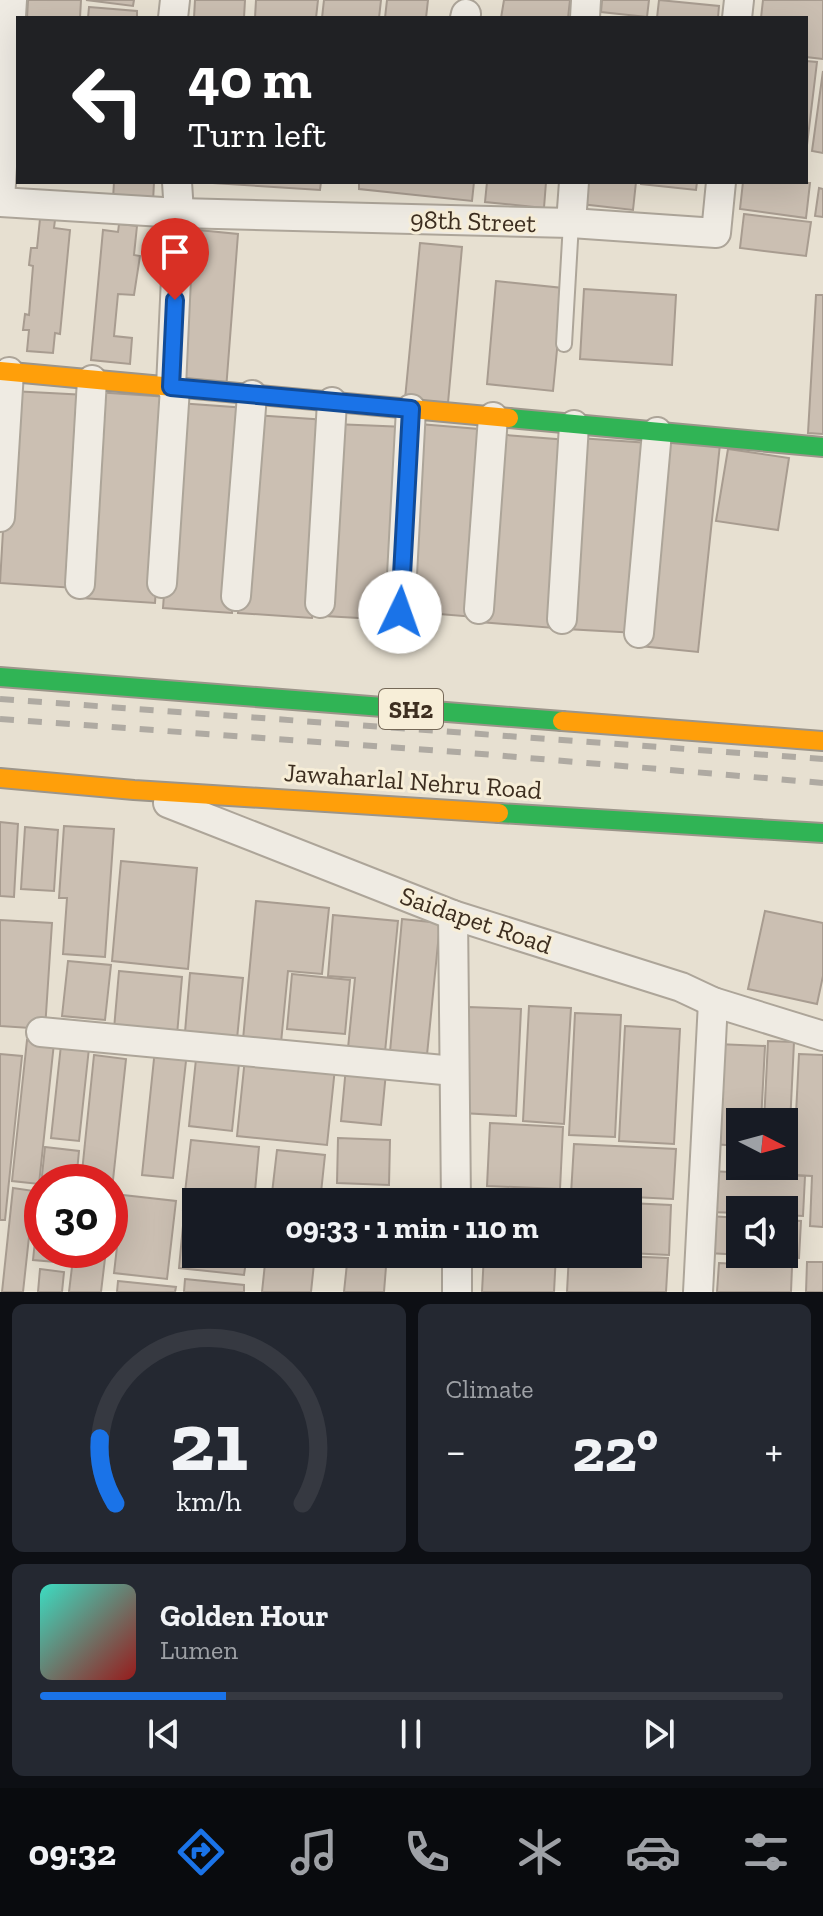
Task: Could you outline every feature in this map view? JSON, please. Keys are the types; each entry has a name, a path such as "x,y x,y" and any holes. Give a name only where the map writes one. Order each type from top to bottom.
{"main road":[{"path":"5,372 823,447"},
{"name":"SH2","path":"0,677 823,741"},
{"name":"Jawaharlal Nehru Road","path":"0,778 134,790 823,833"}],"street":[{"path":"0,201 12,0"},
{"path":"162,583 173,387 179,213 177,184"},
{"path":"571,223 574,184"},
{"name":"98th Street","path":"0,201 179,213 571,223 716,233 721,184"},
{"path":"0,517 5,372"},
{"path":"80,584 92,380"},
{"path":"236,596 252,395"},
{"path":"320,603 332,402"},
{"path":"400,612 411,409"},
{"path":"479,609 493,417"},
{"path":"562,619 574,425"},
{"path":"639,633 657,432"},
{"name":"Saidapet Road","path":"134,790 453,915 681,987 713,1002 823,1036"},
{"path":"453,915 456,1188"},
{"path":"698,1292 713,1002"},
{"path":"41,1032 454,1071"},
{"path":"457,1268 457,1292"}],"lane":[{"path":"564,344 571,223"}],"building":[{"path":"28,0 81,0 80,16 27,16"},
{"path":"86,0 134,0 133,6"},
{"path":"195,0 245,0 244,16 194,16"},
{"path":"256,0 318,0 316,16 255,16"},
{"path":"324,0 381,0 379,16 322,16"},
{"path":"387,0 428,0 426,16 385,16"},
{"path":"504,0 570,0 568,16 501,16"},
{"path":"602,0 649,0 647,16 601,12"},
{"path":"659,0 719,6 718,16 657,16"},
{"path":"763,0 823,0 823,59 808,57 808,16 761,16"},
{"path":"89,7 137,11 137,16 88,16"},
{"path":"808,61 817,62 808,137"},
{"path":"823,71 823,153 812,151"},
{"path":"810,183 806,218 740,209 743,184"},
{"path":"114,184 154,184 153,202 113,199"},
{"path":"228,184 321,184 320,190"},
{"path":"359,184 474,184 472,201 359,189"},
{"path":"487,184 546,184 544,208 485,202"},
{"path":"583,184 636,184 633,210 581,204"},
{"path":"641,184 697,184 696,190"},
{"path":"819,188 823,189 823,217 815,216"},
{"path":"744,214 811,222 806,256 740,248"},
{"path":"40,219 55,220 54,228 70,230 60,334 55,333 53,353 27,351 29,330 23,330 25,314 29,315 33,266 29,265 31,248 37,248"},
{"path":"119,224 137,226 134,255 140,256 134,295 118,294 114,336 132,338 130,364 91,360 103,230 118,232"},
{"path":"188,229 238,234 226,390 176,387"},
{"path":"420,243 462,247 448,403 405,399"},
{"path":"496,281 563,288 553,391 487,384"},
{"path":"584,289 676,295 672,365 580,359"},
{"path":"816,295 823,295 823,434 808,433"},
{"path":"11,391 87,395 75,588 0,583"},
{"path":"95,392 169,397 155,603 81,598"},
{"path":"178,403 247,408 232,613 163,608"},
{"path":"253,415 327,420 312,618 238,613"},
{"path":"334,424 406,427 394,620 324,616"},
{"path":"419,424 491,430 475,617 403,611"},
{"path":"494,434 568,440 554,628 480,622"},
{"path":"663,437 720,444 698,652 640,646"},
{"path":"579,438 649,443 637,633 566,629"},
{"path":"728,449 789,458 778,530 716,521"},
{"path":"0,822 18,824 14,897 0,896"},
{"path":"64,826 114,829 105,957 63,954 67,898 59,898"},
{"path":"25,827 58,830 54,891 21,889"},
{"path":"121,861 197,868 188,969 112,961"},
{"path":"256,901 329,908 322,974 288,971 280,1053 242,1050"},
{"path":"765,911 823,923 823,976 817,1004 748,989"},
{"path":"333,915 398,921 385,1052 348,1048 355,978 328,976"},
{"path":"402,919 440,923 427,1055 390,1052"},
{"path":"0,920 52,923 45,1029 0,1026"},
{"path":"68,961 111,965 105,1020 62,1016"},
{"path":"119,971 182,977 177,1035 114,1029"},
{"path":"190,973 243,978 236,1049 184,1044"},
{"path":"292,974 350,980 345,1034 287,1029"},
{"path":"529,1006 571,1008 564,1124 523,1121"},
{"path":"468,1007 521,1009 516,1116 462,1113"},
{"path":"575,1013 621,1015 615,1137 569,1135"},
{"path":"625,1026 680,1029 674,1144 619,1141"},
{"path":"27,1040 54,1043 41,1164 24,1164 24,1182 12,1181"},
{"path":"768,1041 794,1042 791,1108 765,1108"},
{"path":"717,1044 765,1046 762,1108 726,1108 726,1145 712,1144"},
{"path":"61,1045 89,1048 79,1141 51,1138"},
{"path":"155,1049 187,1052 173,1178 142,1175"},
{"path":"0,1054 22,1056 5,1220 0,1220"},
{"path":"799,1054 823,1055 823,1227 810,1226 812,1176 798,1175"},
{"path":"94,1055 126,1059 115,1164 83,1164"},
{"path":"245,1058 335,1068 327,1145 237,1136"},
{"path":"196,1059 239,1064 232,1131 189,1126"},
{"path":"346,1067 386,1072 381,1125 341,1121"},
{"path":"490,1123 563,1127 560,1188 487,1186"},
{"path":"338,1138 390,1140 389,1185 337,1183"},
{"path":"191,1140 259,1147 255,1188 186,1188"},
{"path":"574,1144 676,1149 673,1199 642,1197 642,1188 571,1188"},
{"path":"45,1147 79,1151 78,1164 43,1164"},
{"path":"277,1150 325,1155 321,1188 273,1188"},
{"path":"710,1171 726,1172 726,1180 798,1180 798,1176 805,1176 803,1216 798,1216 798,1196 726,1196 726,1213 708,1212"},
{"path":"13,1188 24,1190 23,1292 2,1292"},
{"path":"128,1196 176,1201 167,1279 114,1273 115,1268 128,1268"},
{"path":"642,1204 671,1205 669,1255 642,1254"},
{"path":"709,1216 726,1217 726,1254 707,1253"},
{"path":"798,1221 801,1221 798,1258"},
{"path":"182,1236 182,1268 245,1268 244,1275 179,1268"},
{"path":"642,1257 668,1258 666,1292 567,1292 568,1268 642,1268"},
{"path":"807,1262 823,1262 823,1292 806,1292"},
{"path":"719,1263 726,1263 726,1268 792,1268 791,1292 717,1292"},
{"path":"72,1268 104,1268 101,1292 69,1292"},
{"path":"265,1268 314,1268 311,1292 262,1292"},
{"path":"347,1268 386,1268 384,1292 344,1292"},
{"path":"483,1268 555,1268 554,1292 482,1292"},
{"path":"40,1269 64,1272 62,1292 38,1292"},
{"path":"185,1279 244,1285 244,1292 184,1292"},
{"path":"118,1281 176,1287 175,1292 117,1292"}],"railway":[{"path":"0,699 823,759"},
{"path":"0,719 470,753 823,783"}],"traffic: fast":[{"path":"509,418 823,447"},
{"path":"0,677 562,721"},
{"path":"499,813 823,833"}],"traffic: slow":[{"path":"0,371 509,418"},
{"path":"562,721 823,741"},
{"path":"0,778 134,790 499,813"}],"route":[{"path":"175,300 171,387 411,409 400,612"}]}
